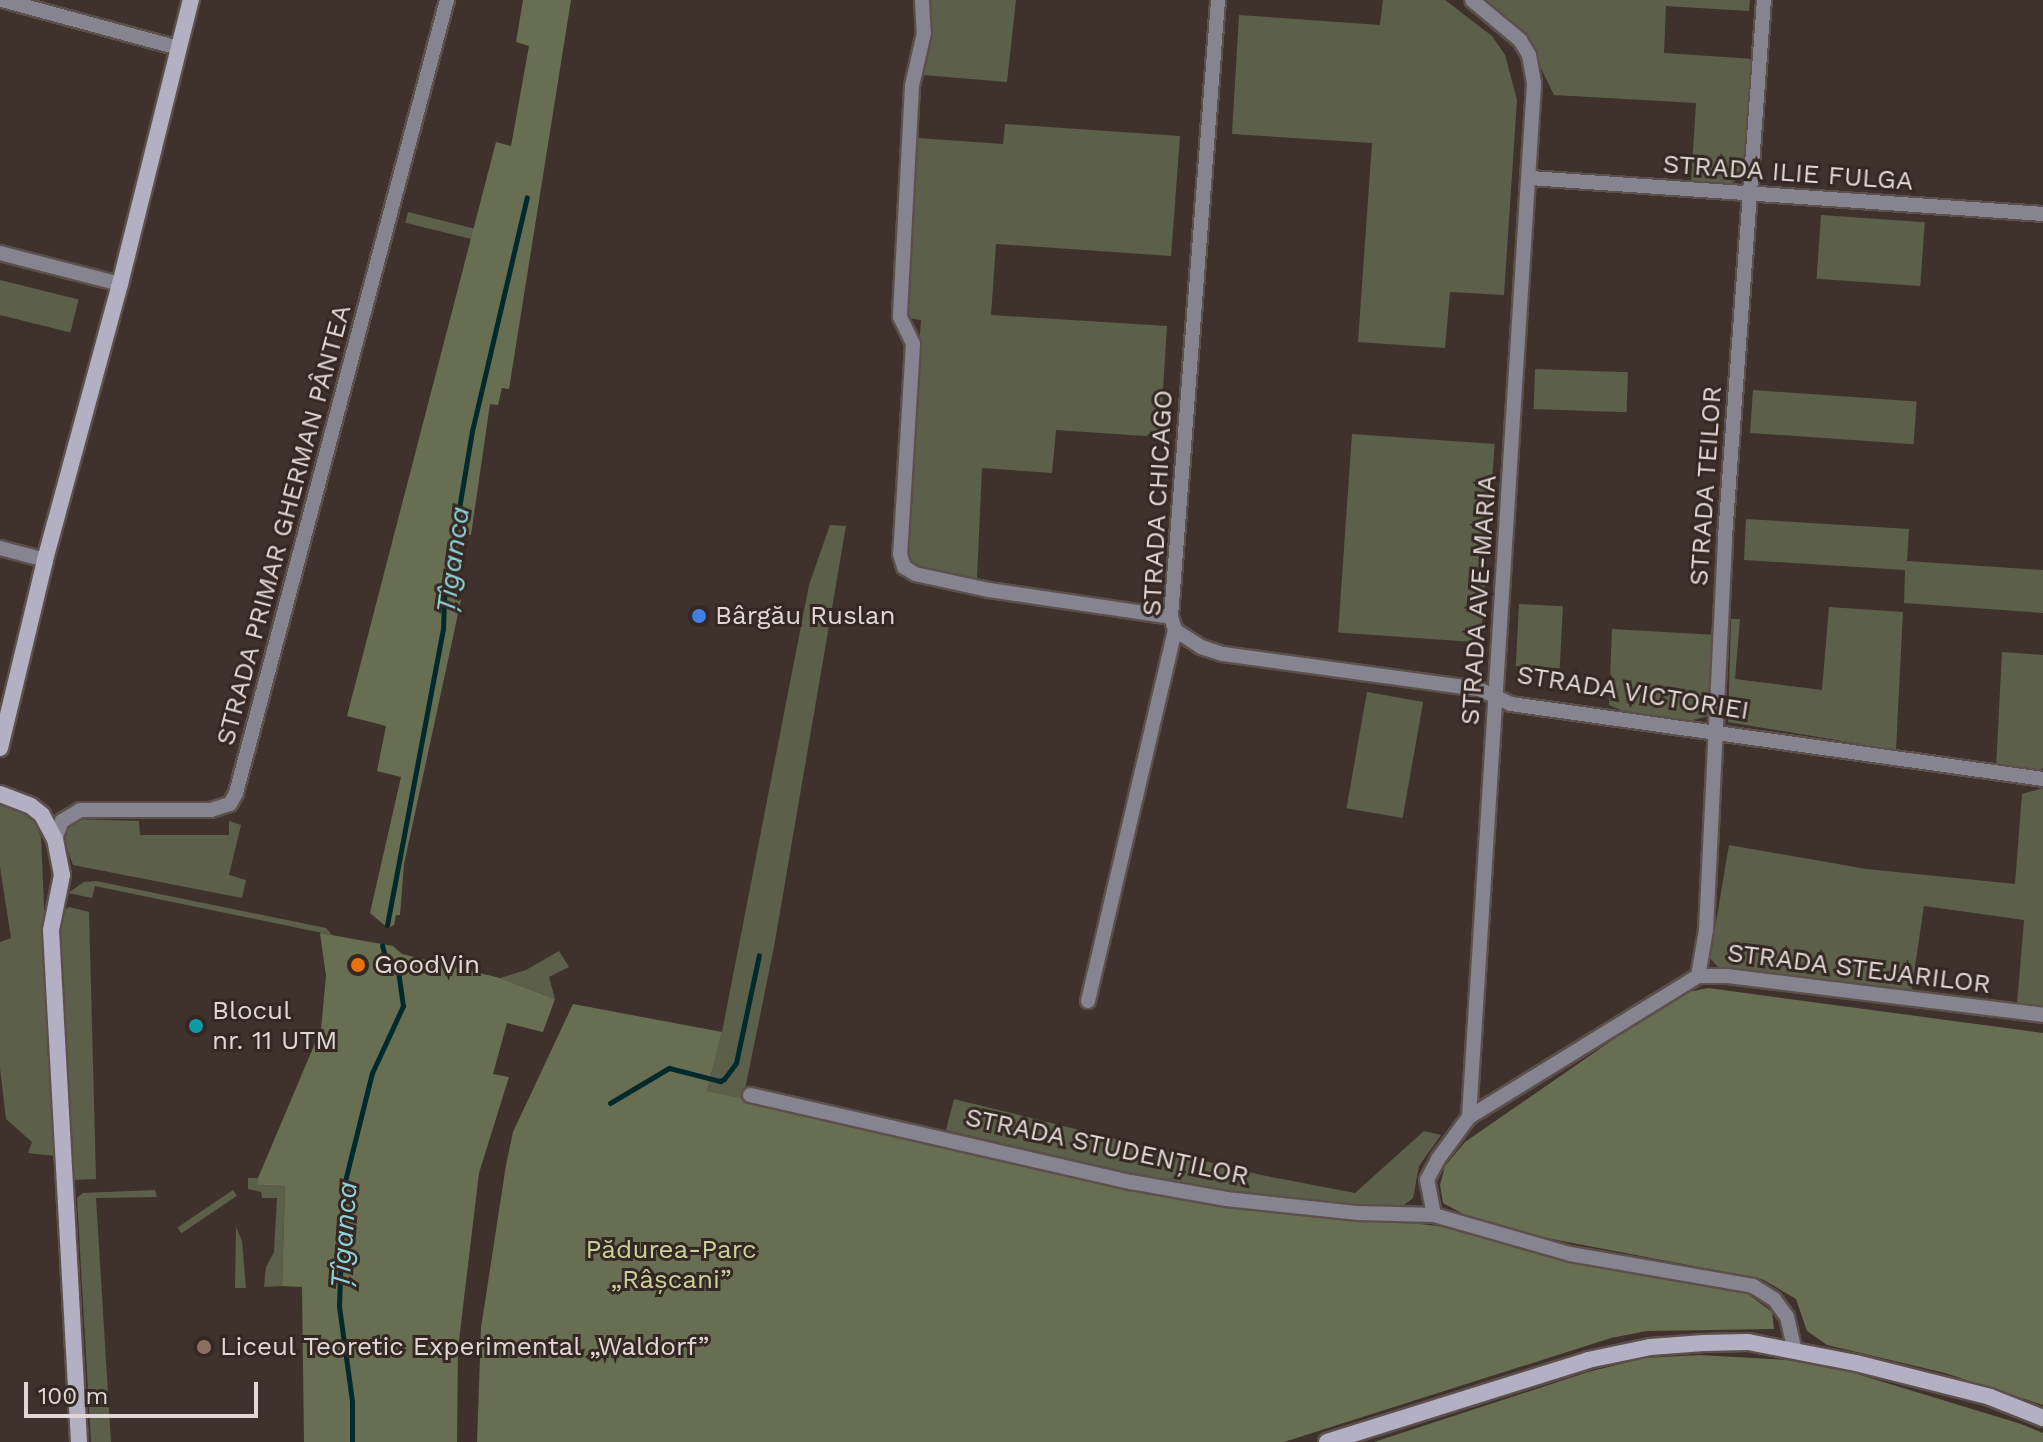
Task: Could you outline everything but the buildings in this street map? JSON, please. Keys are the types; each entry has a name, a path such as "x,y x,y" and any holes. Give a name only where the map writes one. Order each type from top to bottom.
{"street":[{"path":"2,0 179,48"},
{"path":"0,748 45,560 120,284 191,0"},
{"name":"STRADA PRIMAR GHERMAN PÂNTEA","path":"55,839 62,821 80,810 211,810 230,804 236,793 447,0"},
{"name":"STRADA VICTORIEI","path":"922,0 924,33 912,86 900,317 913,344 900,554 904,567 915,574 989,590 1173,624 1201,647 1223,654 1479,689 1511,704 1717,730 2043,779"},
{"name":"STRADA CHICAGO","path":"1088,1001 1173,624 1218,0"},
{"name":"STRADA AVE-MARIA","path":"1469,1117 1534,83 1529,55 1511,30 1472,0"},
{"name":"STRADA TEILOR","path":"1698,976 1706,930 1725,537 1764,0"},
{"name":"STRADA ILIE FULGA","path":"1530,178 1751,196 2043,214"},
{"path":"0,253 120,284"},
{"path":"0,548 45,560"},
{"path":"0,794 31,806 42,815 55,839 62,875 51,930 79,1442"},
{"name":"STRADA STEJARILOR","path":"1469,1117 1698,976 1743,978 2043,1015"},
{"name":"STRADA STUDENȚILOR","path":"750,1095 1131,1182 1226,1199 1358,1213 1434,1215 1570,1254 1753,1286 1774,1299 1787,1317 1795,1351"},
{"path":"1434,1215 1427,1180 1438,1159 1469,1117"},
{"path":"1327,1442 1588,1360 1650,1347 1748,1342 1928,1380 1990,1397 2043,1418"}],"green space":[{"path":"523,0 571,0 509,389 502,388 498,405 490,404 471,535 461,534 455,565 460,566 456,598 461,600 404,864 400,915 396,915 394,925 388,928 370,913 401,777 377,771 386,726 347,716 496,142 511,146 529,46 516,42"},
{"path":"927,0 1016,0 1007,82 923,75 930,34 931,7"},
{"path":"1383,0 1445,0 1492,36 1505,55 1517,100 1504,295 1450,292 1445,348 1358,342 1372,143 1232,134 1239,15 1380,25"},
{"path":"1484,0 1750,0 1749,11 1666,6 1664,53 1754,59 1745,172 1729,186 1691,184 1696,103 1554,95 1525,35"},
{"path":"1005,124 1180,136 1171,256 996,244 991,315 1167,326 1160,437 1056,430 1052,473 982,468 977,578 920,568 908,561 906,533 921,320 907,318 904,309 918,138 1003,144"},
{"path":"408,212 474,228 471,239 405,223"},
{"path":"1821,215 1925,222 1920,286 1817,279"},
{"path":"0,280 79,300 70,333 0,315"},
{"path":"1535,369 1628,372 1627,412 1534,409"},
{"path":"1753,390 1917,401 1914,444 1750,433"},
{"path":"1352,434 1495,444 1481,642 1338,633"},
{"path":"1746,519 1909,529 1907,561 2043,570 2043,613 1904,603 1905,570 1744,560"},
{"path":"830,525 846,526 774,947 743,1099 707,1091 722,1032 809,585"},
{"path":"1519,604 1563,606 1560,668 1516,666"},
{"path":"1829,607 1903,612 1896,750 1728,722 1731,619 1740,619 1735,679 1822,690"},
{"path":"1612,629 1716,635 1709,716 1688,721 1621,710 1609,705"},
{"path":"2002,652 2043,655 2043,768 2036,771 1996,768"},
{"path":"1367,692 1423,702 1403,818 1347,808"},
{"path":"2043,788 2043,1008 2017,1004 2024,920 1924,906 1911,993 1719,968 1710,958 1729,845 1866,869 2015,884 2022,794"},
{"path":"0,801 20,810 35,823 41,837 55,1156 28,1153 32,1142 6,1119 0,1068 0,942 11,938 0,867"},
{"path":"75,819 139,821 140,835 229,835 229,821 241,825 229,875 246,880 242,898 73,865 63,838 68,823"},
{"path":"96,881 326,928 332,935 95,886 92,898 68,893 84,882"},
{"path":"69,907 89,912 96,1179 73,1180 56,924 58,914"},
{"path":"320,933 393,946 402,954 500,978 555,999 543,1032 507,1023 493,1074 509,1077 479,1173 458,1349 457,1442 304,1442 302,1287 282,1286 285,1186 258,1185 258,1178 321,1029 326,976"},
{"path":"559,951 569,967 549,977 555,999 500,978 526,970"},
{"path":"1708,988 2043,1033 2043,1405 1945,1373 1827,1345 1807,1331 1796,1299 1762,1279 1541,1237 1465,1215 1443,1203 1440,1185 1445,1166 1465,1142 1679,994"},
{"name":"Pădurea-Parc „Râșcani”","path":"573,1004 722,1032 707,1091 1210,1200 1437,1226 1745,1292 1772,1312 1774,1329 1647,1331 1611,1338 1284,1442 477,1442 481,1328 513,1132"},
{"path":"954,1099 1261,1175 1355,1193 1424,1131 1441,1135 1419,1166 1413,1198 1404,1205 1373,1209 1188,1186 946,1130"},
{"path":"248,1178 258,1178 258,1185 285,1186 282,1286 264,1287 266,1267 274,1252 277,1198 262,1198 261,1192 248,1189"},
{"path":"155,1190 157,1197 96,1198 111,1442 91,1442 77,1198 83,1193"},
{"path":"233,1190 237,1196 181,1233 177,1227"},
{"path":"236,1227 242,1241 246,1288 235,1288"},
{"path":"1699,1355 1787,1360 1854,1373 2021,1424 2043,1433 2043,1442 1374,1442 1588,1372 1644,1358"}],"waterway":[{"name":"Țîganca","path":"387,925 443,629 444,598 472,431 527,197"},
{"name":"Țîganca","path":"352,1442 352,1401 339,1306 343,1189 372,1073 403,1006 398,972 385,957 382,945"},
{"path":"610,1103 669,1068 720,1081 724,1079 736,1063 759,955"}],"place":[{"name":"Bârgău Ruslan","path":"699,616"},
{"name":"GoodVin","path":"358,965"},
{"name":"Blocul nr. 11 UTM","path":"196,1026"},
{"name":"Liceul Teoretic Experimental „Waldorf”","path":"204,1347"}]}
